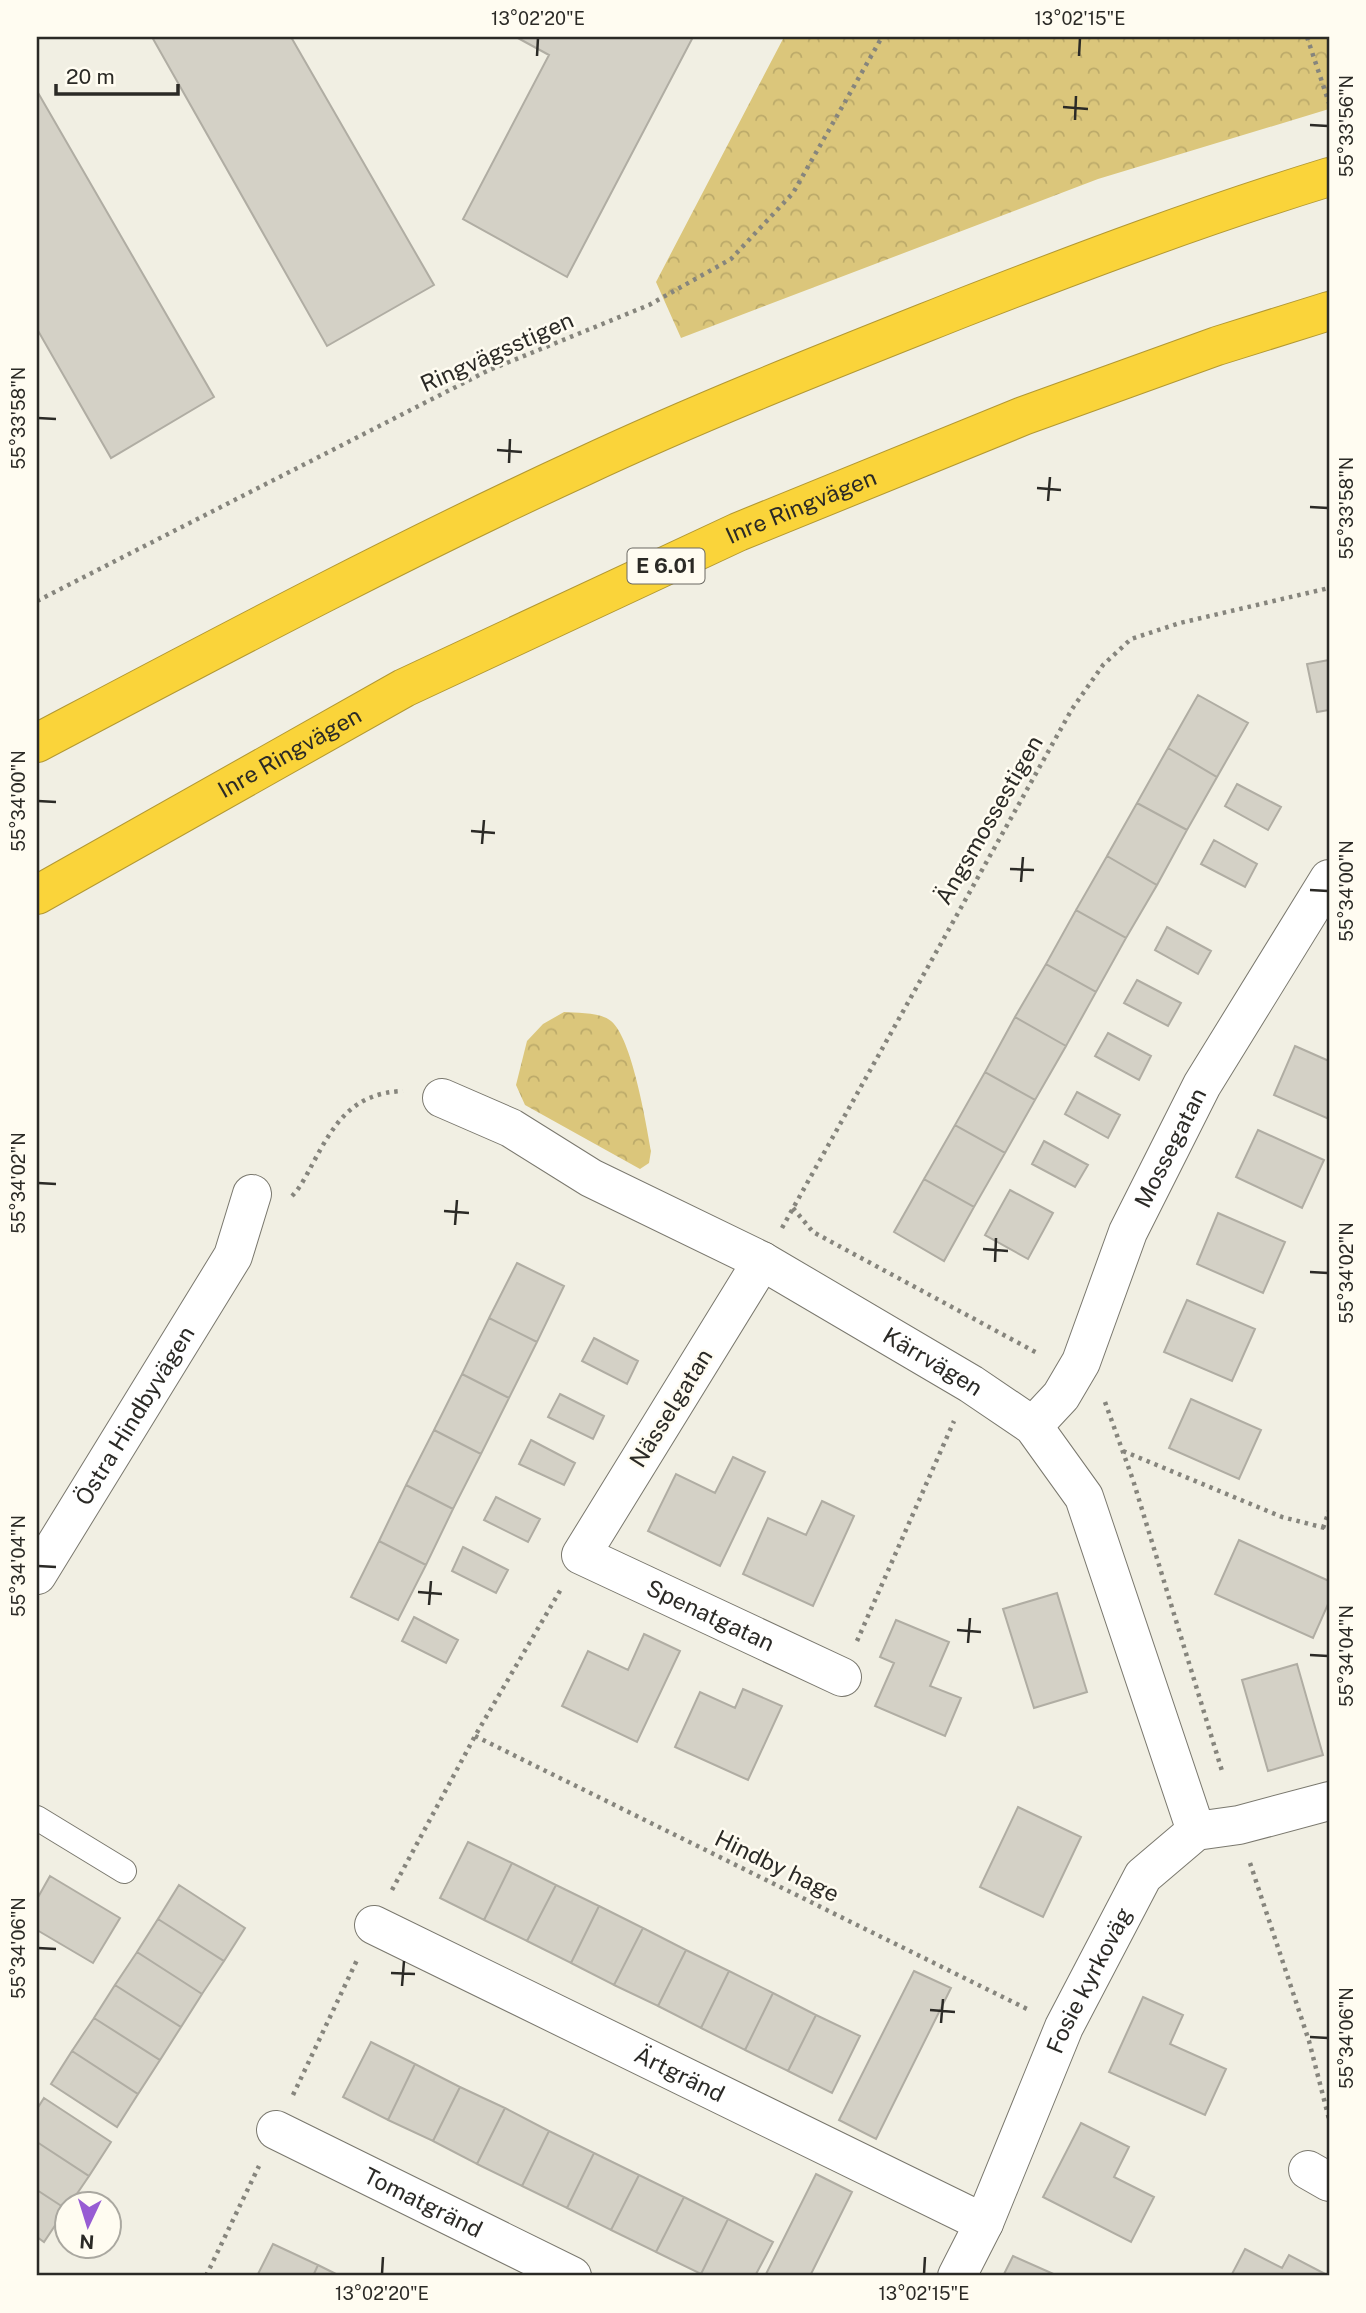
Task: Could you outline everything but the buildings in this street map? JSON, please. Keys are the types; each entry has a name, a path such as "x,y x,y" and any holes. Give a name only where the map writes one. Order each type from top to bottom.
{"highway":[{"path":"37,743 430,540 581,467 783,379 1075,264 1261,198 1329,177"},
{"name":"Inre Ringvägen","path":"37,895 404,688 737,532 1023,416 1217,346 1329,311"}],"street":[{"name":"Mossegatan","path":"1033,1426 1061,1396 1081,1362 1128,1232 1202,1085 1329,879"},
{"name":"Kärrvägen","path":"442,1098 511,1128 591,1178 762,1261 971,1384 1033,1426 1084,1497 1196,1830"},
{"name":"Östra Hindbyvägen","path":"37,1575 270,1197"},
{"name":"Nässelgatan","path":"580,1555 762,1261"},
{"name":"Spenatgatan","path":"580,1555 842,1677"},
{"path":"1196,1830 1239,1825 1329,1801"},
{"name":"Fosie kyrkoväg","path":"957,2276 984,2223 1064,2027 1143,1876 1196,1830"},
{"name":"Ärtgränd","path":"374,1925 984,2223"},
{"name":"Tomatgränd","path":"276,2130 572,2276"}],"lane":[{"path":"37,1818 124,1871"}],"path":[{"name":"Ringvägsstigen","path":"37,601 487,371 649,304 731,259 793,193 882,37"},
{"path":"1307,37 1329,103"},
{"name":"Ängsmossestigen","path":"793,1208 1052,745 1103,665 1132,639 1180,622 1329,588"},
{"path":"270,1197 353,1104 381,1092 409,1090 442,1098"},
{"path":"842,1677 971,1384"},
{"path":"1122,1451 1282,1517 1326,1528 1329,1511"},
{"name":"Hindby hage","path":"475,1736 1064,2027"}],"green space":[{"path":"784,37 1329,37 1329,109 1098,179 681,338 656,282"},
{"path":"564,1012 601,1016 611,1021 619,1030 632,1062 651,1151 649,1163 640,1169 525,1105 516,1085 527,1041 543,1024"}]}
